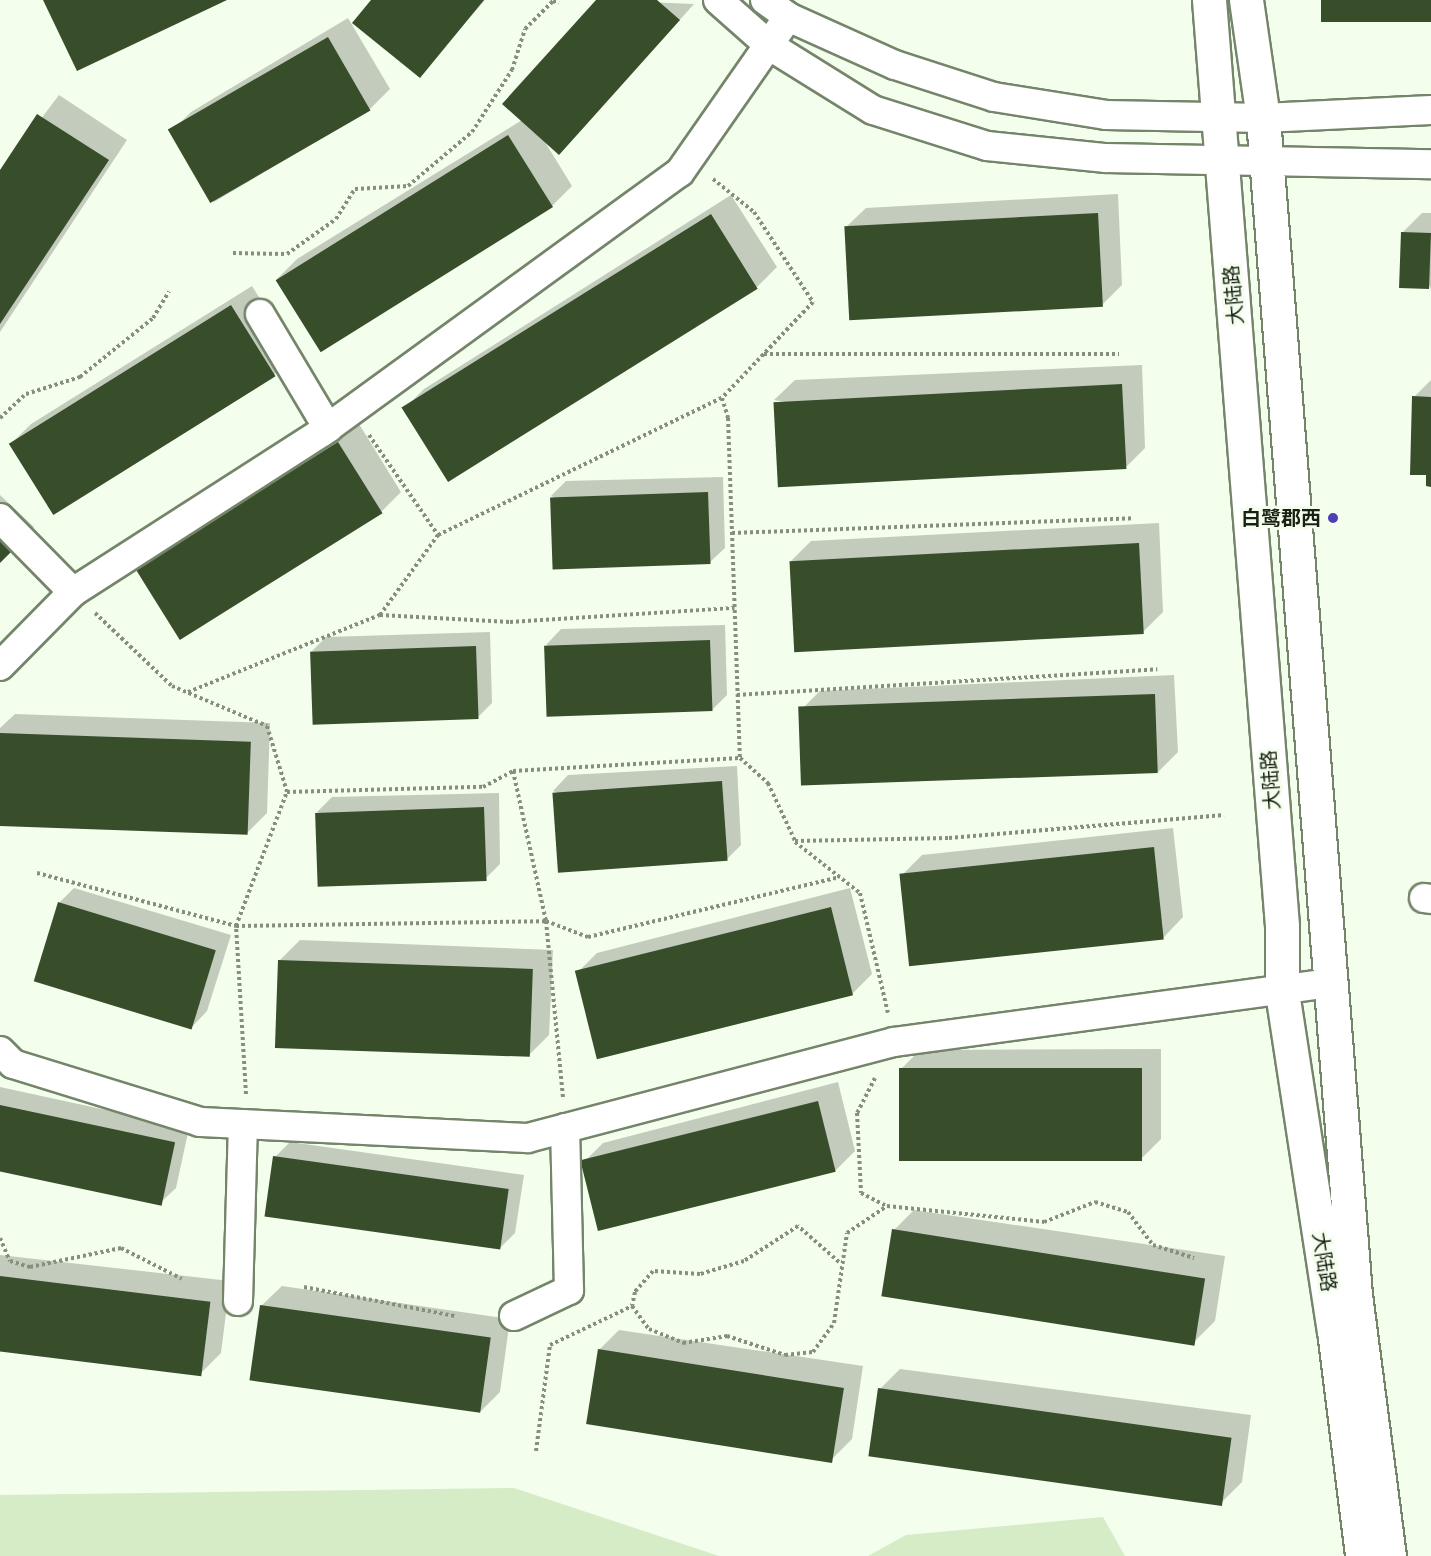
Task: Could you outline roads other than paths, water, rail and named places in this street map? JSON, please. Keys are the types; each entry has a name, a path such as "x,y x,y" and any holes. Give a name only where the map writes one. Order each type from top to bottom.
{"main road":[{"name":"大陆路","path":"1209,0 1282,926 1282,992 1334,1330 1362,1556"},
{"name":"大陆路","path":"1246,0 1267,162 1356,1295 1389,1556"}],"street":[{"path":"718,0 770,46 873,110 987,146 1106,158 1431,164"},
{"path":"765,0 788,17 894,65 994,97 1106,115 1263,118 1431,110"},
{"path":"0,666 73,592 328,428 680,172 770,46 788,17"},
{"path":"260,314 328,428"},
{"path":"0,518 73,592"},
{"path":"0,1051 13,1064 200,1122 528,1138 894,1042 1282,992 1330,983"},
{"path":"238,1301 245,1124"},
{"path":"514,1316 569,1290 566,1128"}],"place":[{"name":"白鹭郡西","path":"1333,518"}]}
